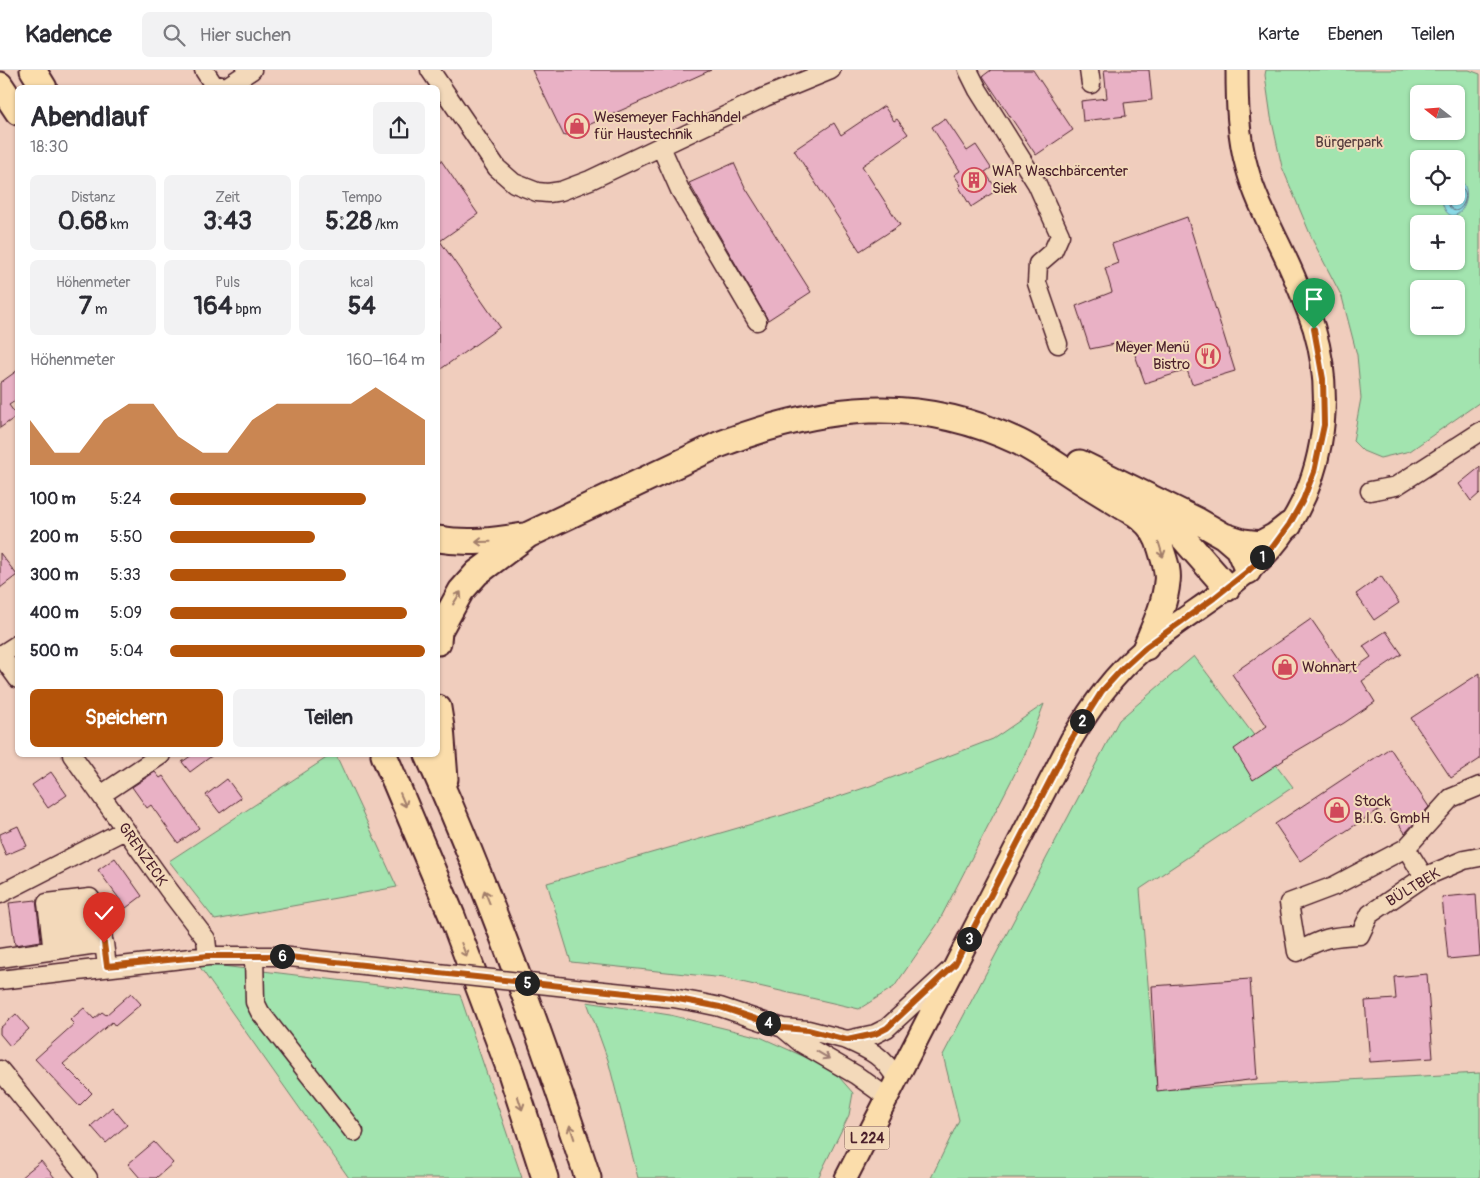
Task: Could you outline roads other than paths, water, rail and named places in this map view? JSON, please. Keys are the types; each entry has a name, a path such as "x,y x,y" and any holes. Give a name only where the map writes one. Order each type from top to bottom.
{"highway":[{"path":"33,70 42,85"},
{"path":"0,85 15,108"},
{"path":"440,631 461,591 477,573 528,535 718,444 776,424 817,415 873,410 918,412 942,416 972,423 1021,443 1056,451 1224,536 1243,542 1260,544 1275,536 1289,525"},
{"path":"1021,443 1142,518 1158,538 1167,569 1167,582 1159,615 1146,647"},
{"path":"1058,467 1150,509 1179,533 1227,588"},
{"path":"440,539 492,542 528,535"},
{"path":"1224,536 1238,548 1248,571"},
{"path":"440,721 447,796"},
{"path":"385,757 452,916 510,1073 545,1178"},
{"path":"429,757 447,796 505,940 548,1058 588,1178"}],"main road":[{"name":"L 224","path":"846,1178 955,964 1081,724 1102,691 1146,647 1227,588 1272,548 1289,525 1303,500 1314,472 1324,425 1323,379 1314,329 1286,257 1257,197 1247,166 1240,126 1237,70"}],"street":[{"path":"204,70 213,84 217,85"},
{"path":"229,85 252,70"},
{"path":"430,70 497,168 514,183 525,189 537,192 560,191 590,180 765,98 831,70"},
{"path":"968,70 978,90 1037,184 1060,235 1053,251 1038,264 1037,283 1058,344"},
{"path":"661,147 680,190 757,321"},
{"path":"1370,491 1396,486 1480,432"},
{"path":"15,646 0,655 15,675"},
{"name":"GRENZECK","path":"73,757 206,939 208,956"},
{"path":"98,791 144,757"},
{"path":"98,791 158,757"},
{"path":"1424,877 1406,848 1451,798 1480,786"},
{"path":"2,888 126,830"},
{"name":"BÜLTBEK","path":"1406,848 1334,886 1289,904 1297,952 1320,940 1335,936 1360,935 1370,914 1424,877 1464,860 1480,857"},
{"path":"107,966 100,911 0,960 1,979 208,956 280,956 673,998 733,1011 783,1028 808,1030 847,1040 882,1058 891,1069 892,1089 856,1075 801,1043 783,1028"},
{"path":"51,934 103,936"},
{"path":"254,955 255,1002 260,1012 354,1132"},
{"path":"847,1040 875,1034 887,1028 955,964"},
{"path":"1,1074 88,1178"}],"water":[{"path":"1465,187 1467,195 1465,204"},
{"path":"1443,205 1464,205 1456,215 1450,215"}],"place":[{"name":"Wesemeyer Fachhandel für Haustechnik","path":"577,126"},
{"name":"WAP Waschbärcenter Siek","path":"974,180"},
{"name":"Meyer Menü Bistro","path":"1208,356"},
{"name":"Wohnart","path":"1285,667"},
{"name":"Stock B.I.G. GmbH","path":"1337,810"}],"park label":[{"name":"Bürgerpark","path":"1349,142"}]}
